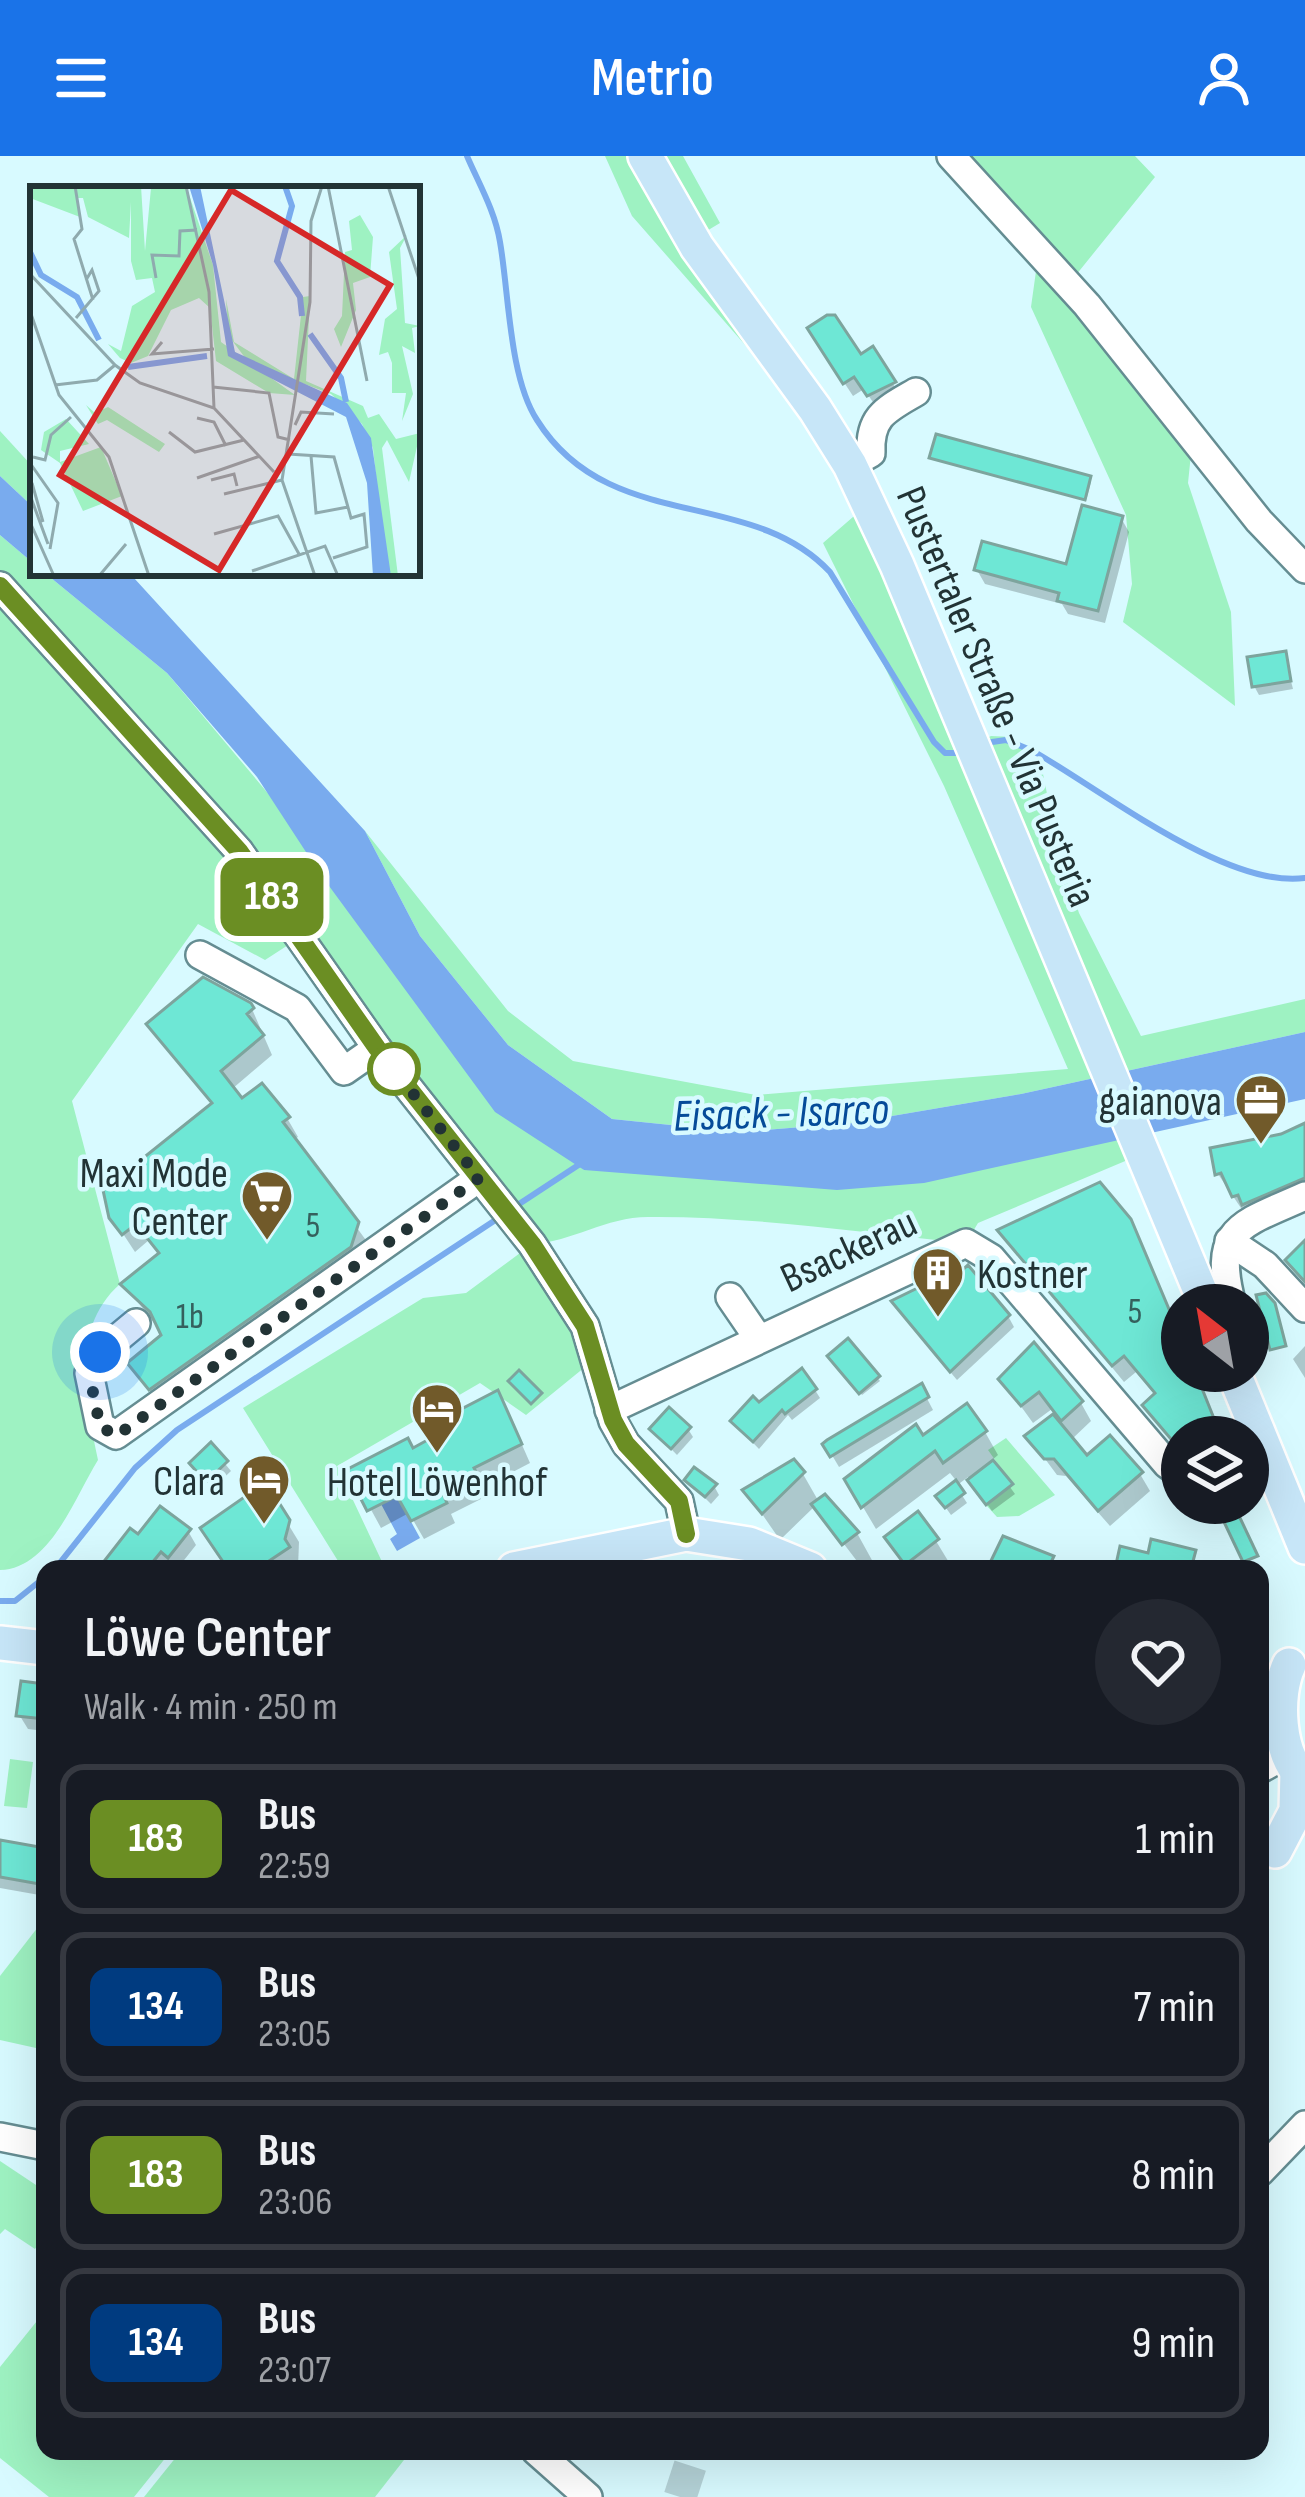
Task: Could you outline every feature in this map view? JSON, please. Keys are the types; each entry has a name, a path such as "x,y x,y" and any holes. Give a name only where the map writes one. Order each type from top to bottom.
{"main road":[{"name":"Pustertaler Straße - Via Pusteria","path":"645,156 697,248 850,464 1197,1284"},
{"path":"1269,1474 1305,1547"},
{"path":"558,1560 686,1534 749,1544 788,1560"},
{"path":"0,1642 36,1647"},
{"path":"1269,1854 1296,1810 1271,1700 1292,1659"},
{"path":"1269,1855 1305,1831"}],"street":[{"path":"952,156 1087,305 1258,521 1305,569"},
{"path":"850,464 871,453 870,430 878,415 916,392"},
{"path":"0,586 239,851 377,1048 532,1244 585,1326 609,1410 626,1444 679,1501 686,1534"},
{"path":"200,955 297,1008 344,1071 377,1048"},
{"path":"136,1323 100,1352 89,1373 100,1426 116,1436 483,1183"},
{"path":"1227,1284 1221,1262 1229,1241 1247,1222 1305,1196"},
{"path":"1229,1241 1265,1265 1305,1308"},
{"name":"Bsackerau","path":"609,1410 966,1243 991,1258 1161,1458"},
{"path":"730,1297 754,1332 752,1342"},
{"path":"1269,2163 1305,2125"},
{"path":"0,2138 36,2144"},
{"path":"546,2460 589,2497"}],"green space":[{"path":"605,156 683,156 720,223 685,244 767,370 632,216"},
{"path":"945,156 1135,156 1155,177 1076,275 1194,425 1188,483 1231,612 1235,706 1123,622 1132,584 1126,515 1031,307 1037,264"},
{"path":"0,431 30,464 30,504 0,476"},
{"path":"861,510 973,745 991,736 1013,737 1043,774 1058,848 1079,913 1141,1036 1305,999 1305,1032 1021,1094 851,1123 739,1132 612,1119 508,1045 420,936 365,831 508,1011 573,1061 756,1095 1068,1069 944,786 823,543"},
{"path":"0,535 30,560 30,576 49,576 167,673 584,1170 1081,1146 1121,1138 1130,1159 978,1223 966,1243 767,1222 648,1217 532,1244 299,938 265,960 198,924 72,1101 120,1284 93,1322 87,1344 86,1391 98,1460 47,1545 18,1567 0,1570"},
{"path":"520,1253 567,1318 585,1367 526,1415 480,1383 337,1466 381,1560 337,1560 243,1408 423,1298 466,1293"},
{"path":"1006,1438 1055,1495 1019,1516 997,1517 986,1505 1012,1484 988,1450"},
{"path":"10,1759 33,1762 27,1808 4,1806"},
{"path":"36,1930 36,2048 0,2040 0,1976"},
{"path":"0,2161 36,2185 36,2248 5,2229 0,2234"},
{"path":"36,2322 36,2460 164,2460 134,2497 49,2497 0,2458 0,2367"},
{"path":"174,2460 404,2460 375,2497 144,2497"}],"water":[{"path":"0,476 30,504 30,560 0,535"},
{"path":"49,576 134,578 365,831 420,936 508,1045 612,1119 739,1132 851,1123 1021,1094 1305,1032 1305,1099 924,1183 837,1190 584,1170 495,1112 321,875 257,777 167,673"},
{"path":"397,1496 420,1538 397,1551 390,1539 397,1534 381,1504"}],"building":[{"path":"835,315 861,354 873,346 896,382 867,396 854,377 843,384 807,328"},
{"path":"936,434 1091,476 1085,500 929,458"},
{"path":"1082,505 1123,516 1098,611 1057,601 1059,593 974,570 982,541 1066,564"},
{"path":"1286,651 1291,681 1252,687 1247,657"},
{"path":"203,977 251,1003 254,1008 247,1014 264,1035 221,1071 242,1098 262,1083 290,1117 283,1122 359,1222 351,1247 149,1390 127,1363 161,1335 150,1312 120,1284 159,1253 136,1224 122,1235 109,1218 103,1190 212,1103 146,1024"},
{"path":"1305,1123 1305,1178 1242,1205 1238,1195 1232,1197 1221,1173 1215,1175 1210,1148 1281,1134"},
{"path":"1100,1182 1131,1219 1161,1290 1161,1392 1203,1392 1213,1416 1161,1416 1161,1427 1142,1405 1155,1393 1124,1356 1112,1366 997,1230"},
{"path":"1305,1240 1305,1282 1285,1260"},
{"name":"Kostner","path":"968,1265 1010,1315 950,1372 891,1301 936,1279 943,1287"},
{"path":"1269,1296 1286,1346 1270,1350 1269,1346"},
{"path":"848,1338 880,1376 859,1394 827,1356"},
{"path":"1034,1342 1083,1401 1061,1421 1039,1392 1021,1406 998,1379"},
{"path":"802,1368 817,1389 785,1414 782,1410 753,1442 730,1421 753,1396 759,1402"},
{"path":"519,1370 542,1393 531,1404 508,1381"},
{"path":"922,1383 929,1397 830,1457 822,1444"},
{"name":"Hotel Löwenhof","path":"498,1390 522,1444 474,1468 478,1476 443,1494 447,1503 411,1521 397,1496 367,1511 346,1470 408,1438 413,1448 453,1426 448,1416"},
{"path":"967,1403 987,1431 943,1463 935,1451 861,1508 844,1479 916,1424 923,1435"},
{"path":"669,1407 691,1427 671,1449 649,1429"},
{"path":"1053,1414 1087,1455 1110,1435 1143,1472 1098,1511 1054,1459 1044,1459 1024,1436"},
{"path":"211,1442 228,1461 206,1482 189,1463"},
{"path":"794,1459 805,1472 762,1514 742,1490"},
{"path":"993,1460 1013,1484 986,1505 967,1480"},
{"path":"694,1467 717,1484 705,1497 684,1480"},
{"path":"956,1480 965,1493 945,1508 935,1496"},
{"path":"266,1482 290,1520 285,1539 290,1547 270,1560 222,1560 200,1528"},
{"path":"825,1494 859,1532 842,1545 811,1504"},
{"path":"160,1506 191,1529 168,1558 161,1552 154,1560 105,1560 130,1528 138,1534"},
{"path":"918,1511 939,1539 912,1560 901,1560 884,1537"},
{"path":"1225,1524 1243,1524 1258,1556 1242,1560"},
{"path":"1003,1536 1054,1556 1052,1560 991,1560"},
{"path":"1151,1539 1196,1550 1193,1560 1117,1560 1120,1546 1148,1553"},
{"path":"21,1681 36,1683 36,1718 16,1716"},
{"path":"0,1840 36,1846 36,1883 0,1877"}],"waterway":[{"path":"467,156 498,231 515,358 537,420 567,456 602,480 640,496 761,528 797,545 830,572 934,742 945,753 962,753"},
{"path":"985,743 1006,740 1033,751 1203,853 1274,877 1305,878"},
{"path":"516,1206 580,1164"},
{"path":"62,1560 135,1468 177,1430 500,1217"},
{"path":"0,1601 15,1601 36,1584"}],"tunnel":[{"path":"680,2497 692,2460"}],"bus line":[{"name":"183","path":"0,586 239,851 377,1048 532,1244 585,1326 613,1420 626,1444 679,1501 686,1534"}],"place":[{"name":"gaianova","path":"1261,1146"},
{"name":"Maxi Mode Center","path":"267,1242"},
{"name":"Kostner","path":"938,1319"},
{"name":"Hotel Löwenhof","path":"437,1455"},
{"name":"Clara","path":"264,1526"}],"route":[{"path":"100,1352 89,1373 100,1426 116,1436 479,1178 394,1069"}],"water label":[{"name":"Eisack - Isarco","path":"781,1111"}]}
